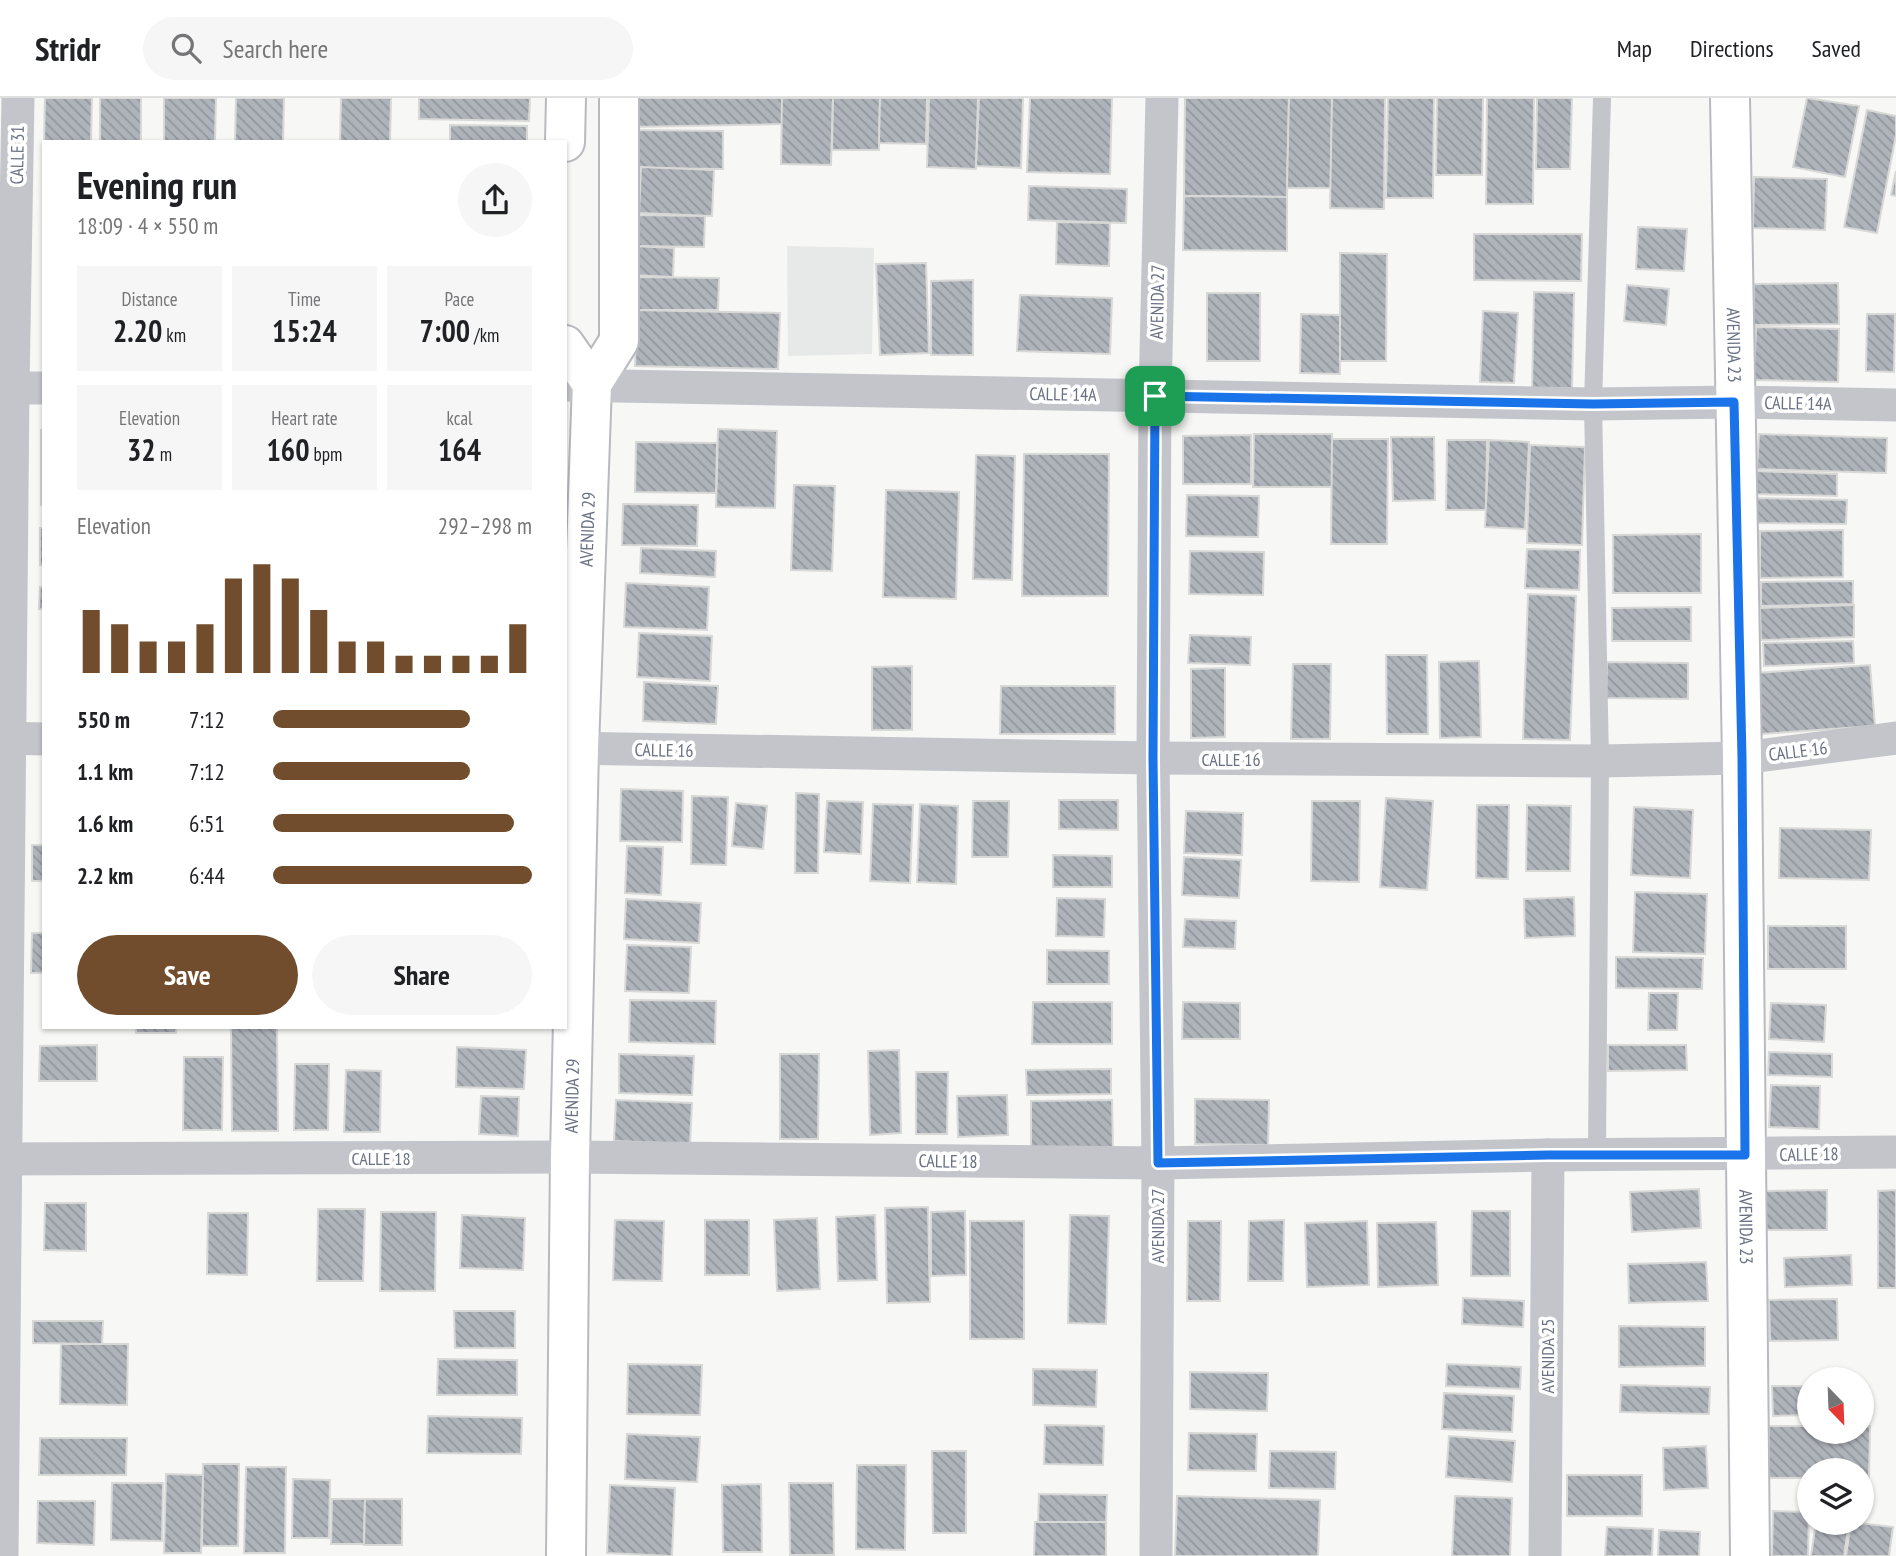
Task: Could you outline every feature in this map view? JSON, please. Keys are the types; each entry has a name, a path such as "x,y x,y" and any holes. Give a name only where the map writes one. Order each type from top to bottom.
{"street":[{"name":"CALLE 31","path":"2,1556 5,738 19,388 18,98"},
{"path":"565,140 566,98"},
{"path":"567,351 579,385 619,341 619,98"},
{"name":"AVENIDA 27","path":"1156,1556 1158,1163 1153,758 1155,396 1162,98"},
{"name":"AVENIDA 23","path":"1730,98 1742,758 1750,1556"},
{"name":"CALLE 14A","path":"579,385 1593,404 1734,402 1896,405"},
{"name":"AVENIDA 29","path":"566,1556 572,748 579,385"},
{"path":"5,738 42,739"},
{"name":"CALLE 16","path":"572,748 1153,758 1600,761 1742,758 1896,738"},
{"name":"CALLE 18","path":"3,1159 570,1157 1158,1163 1548,1155 1896,1152"},
{"name":"AVENIDA 25","path":"1545,1556 1548,1155"}],"lane":[{"path":"1597,1156 1600,761 1593,404 1602,98"}],"shaded area":[{"path":"787,246 874,248 872,354 788,356"}],"building":[{"path":"45,98 92,98 91,140 44,140"},
{"path":"100,98 141,98 141,140 100,140"},
{"path":"164,98 216,98 215,140 164,140"},
{"path":"236,98 284,98 283,140 235,140"},
{"path":"341,98 391,98 390,140 340,140"},
{"path":"419,98 530,98 529,121 419,119"},
{"path":"632,98 783,98 783,124 632,127"},
{"path":"782,98 833,98 831,165 781,164"},
{"path":"833,98 880,98 879,150 832,150"},
{"path":"880,98 927,98 926,144 879,143"},
{"path":"929,98 978,98 976,169 927,167"},
{"path":"979,98 1023,98 1021,168 976,166"},
{"path":"1030,98 1112,98 1110,174 1027,172"},
{"path":"1185,98 1289,98 1287,197 1184,196"},
{"path":"1289,98 1332,98 1331,188 1287,188"},
{"path":"1332,98 1385,98 1384,209 1330,208"},
{"path":"1388,98 1434,98 1433,198 1386,198"},
{"path":"1437,98 1483,98 1482,175 1436,175"},
{"path":"1487,98 1534,98 1533,204 1486,204"},
{"path":"1537,98 1572,98 1570,169 1536,169"},
{"path":"1807,98 1859,106 1845,177 1793,167"},
{"path":"1867,110 1896,116 1896,135 1877,233 1844,227"},
{"path":"450,125 527,126 527,140 450,140"},
{"path":"636,130 723,131 723,169 636,168"},
{"path":"641,167 714,170 712,216 639,213"},
{"path":"1896,171 1896,196 1891,195"},
{"path":"1754,177 1827,179 1825,230 1753,228"},
{"path":"1029,186 1127,189 1126,223 1028,220"},
{"path":"1184,196 1287,197 1287,251 1183,250"},
{"path":"633,215 705,216 704,247 633,246"},
{"path":"1057,222 1110,223 1109,266 1056,264"},
{"path":"1638,227 1687,229 1684,271 1636,269"},
{"path":"1474,234 1582,234 1581,281 1474,280"},
{"path":"633,246 674,248 673,277 631,275"},
{"path":"1340,253 1387,254 1386,361 1340,361"},
{"path":"926,263 929,353 880,355 876,264"},
{"path":"633,277 719,278 718,310 633,310"},
{"path":"973,280 973,355 931,355 931,281"},
{"path":"1838,283 1839,324 1754,325 1754,284"},
{"path":"1627,285 1669,289 1666,325 1624,321"},
{"path":"1534,292 1574,293 1572,391 1532,390"},
{"path":"1207,293 1260,293 1260,361 1207,361"},
{"path":"1020,295 1112,298 1110,354 1017,351"},
{"path":"637,310 780,313 778,369 635,366"},
{"path":"1483,311 1518,313 1514,383 1480,382"},
{"path":"1301,314 1340,315 1340,374 1300,373"},
{"path":"1867,314 1895,314 1894,372 1866,371"},
{"path":"1756,327 1839,329 1838,382 1754,380"},
{"path":"718,429 777,431 775,508 716,507"},
{"path":"41,430 42,430 42,505"},
{"path":"1254,434 1332,434 1332,487 1253,487"},
{"path":"1759,434 1887,438 1886,473 1757,469"},
{"path":"1251,435 1251,484 1183,484 1183,436"},
{"path":"1391,437 1434,437 1435,500 1393,501"},
{"path":"1332,439 1388,439 1387,544 1331,544"},
{"path":"1447,440 1487,440 1486,510 1446,510"},
{"path":"1489,440 1529,442 1525,529 1485,527"},
{"path":"636,442 717,443 716,493 635,492"},
{"path":"1530,445 1585,447 1582,545 1527,543"},
{"path":"1024,454 1109,454 1108,596 1022,596"},
{"path":"976,455 1015,456 1012,580 973,579"},
{"path":"1755,471 1837,474 1837,496 1754,494"},
{"path":"794,485 835,486 832,571 791,570"},
{"path":"886,490 959,492 956,599 883,597"},
{"path":"1187,495 1259,496 1258,537 1186,536"},
{"path":"1755,498 1847,500 1846,524 1755,523"},
{"path":"623,504 698,505 697,546 622,545"},
{"path":"40,528 42,528 42,565"},
{"path":"1843,530 1843,577 1760,578 1760,531"},
{"path":"1701,534 1701,593 1613,593 1613,535"},
{"path":"641,548 716,551 715,577 640,573"},
{"path":"1527,549 1580,550 1579,590 1525,588"},
{"path":"1190,551 1264,552 1263,595 1189,594"},
{"path":"1853,581 1853,604 1761,606 1761,582"},
{"path":"626,583 709,587 707,630 624,627"},
{"path":"40,587 42,587 42,609 39,609"},
{"path":"1528,594 1576,596 1570,740 1523,739"},
{"path":"1854,605 1854,637 1761,640 1760,608"},
{"path":"1691,607 1691,641 1612,641 1612,608"},
{"path":"639,633 712,636 710,681 637,677"},
{"path":"1190,635 1251,637 1250,665 1188,663"},
{"path":"1853,641 1854,663 1764,666 1763,643"},
{"path":"1386,655 1427,655 1428,734 1387,734"},
{"path":"1479,661 1481,737 1440,738 1439,662"},
{"path":"1607,662 1688,663 1688,699 1606,698"},
{"path":"1293,664 1331,664 1330,739 1291,739"},
{"path":"1870,665 1875,726 1761,734 1757,673"},
{"path":"912,666 912,730 872,730 872,667"},
{"path":"1225,668 1225,737 1191,738 1191,669"},
{"path":"644,682 718,686 716,724 643,721"},
{"path":"1001,686 1115,686 1115,734 1000,734"},
{"path":"621,789 683,791 682,842 620,841"},
{"path":"796,793 819,794 818,873 795,873"},
{"path":"692,796 728,797 726,865 691,864"},
{"path":"1386,798 1433,801 1427,890 1380,887"},
{"path":"1059,800 1118,800 1118,830 1059,829"},
{"path":"827,801 863,802 861,854 824,852"},
{"path":"973,801 1009,801 1008,857 972,857"},
{"path":"1312,801 1360,801 1359,882 1311,881"},
{"path":"736,803 767,806 763,849 732,846"},
{"path":"873,804 913,805 910,883 870,881"},
{"path":"920,804 958,806 956,884 917,882"},
{"path":"1477,805 1509,805 1508,879 1476,878"},
{"path":"1527,805 1571,806 1570,871 1526,871"},
{"path":"1634,807 1693,810 1690,878 1631,875"},
{"path":"1186,811 1243,813 1242,855 1184,853"},
{"path":"1780,828 1871,830 1869,880 1779,878"},
{"path":"32,845 42,845 42,881 32,881"},
{"path":"627,846 663,847 661,895 625,893"},
{"path":"1053,855 1112,856 1112,887 1053,887"},
{"path":"1184,857 1241,860 1239,898 1182,895"},
{"path":"1635,892 1707,894 1705,954 1633,952"},
{"path":"1574,897 1575,936 1525,938 1524,899"},
{"path":"1057,898 1105,899 1104,937 1056,936"},
{"path":"626,899 701,903 699,943 624,939"},
{"path":"1185,919 1236,921 1235,949 1183,947"},
{"path":"1768,926 1846,926 1846,969 1768,969"},
{"path":"32,933 42,933 42,973 31,973"},
{"path":"627,945 691,947 689,993 625,991"},
{"path":"1047,950 1109,951 1109,984 1047,984"},
{"path":"1616,957 1703,958 1702,989 1616,988"},
{"path":"1649,993 1678,993 1677,1030 1648,1030"},
{"path":"630,1000 716,1001 715,1044 629,1042"},
{"path":"1033,1002 1112,1002 1112,1044 1032,1044"},
{"path":"1183,1002 1240,1003 1240,1039 1182,1039"},
{"path":"1771,1003 1826,1005 1824,1042 1769,1039"},
{"path":"136,1029 176,1029 176,1033 136,1033"},
{"path":"231,1029 277,1029 278,1131 232,1131"},
{"path":"97,1045 97,1081 39,1081 40,1046"},
{"path":"1608,1045 1686,1045 1687,1070 1608,1071"},
{"path":"457,1047 526,1050 524,1089 456,1087"},
{"path":"899,1050 901,1133 870,1135 868,1051"},
{"path":"1769,1052 1832,1054 1832,1077 1768,1075"},
{"path":"619,1054 694,1056 692,1095 619,1093"},
{"path":"780,1054 819,1054 818,1139 780,1139"},
{"path":"184,1057 223,1057 222,1130 183,1130"},
{"path":"295,1064 329,1064 328,1130 294,1130"},
{"path":"1111,1069 1111,1094 1027,1095 1026,1070"},
{"path":"346,1070 381,1071 380,1132 344,1132"},
{"path":"916,1072 948,1072 947,1134 916,1134"},
{"path":"1771,1085 1820,1086 1819,1129 1769,1127"},
{"path":"1007,1095 1008,1135 958,1137 957,1096"},
{"path":"481,1096 519,1097 518,1136 479,1134"},
{"path":"1195,1099 1269,1100 1268,1145 1195,1144"},
{"path":"616,1100 692,1103 690,1144 614,1141"},
{"path":"1112,1100 1113,1148 1031,1150 1031,1101"},
{"path":"1699,1189 1701,1228 1632,1232 1630,1192"},
{"path":"1827,1190 1827,1230 1758,1230 1758,1191"},
{"path":"1896,1190 1896,1288 1878,1288 1878,1191"},
{"path":"45,1203 86,1203 86,1251 44,1250"},
{"path":"928,1207 930,1302 887,1303 885,1208"},
{"path":"318,1209 365,1209 363,1281 317,1281"},
{"path":"965,1211 966,1275 931,1276 931,1212"},
{"path":"1472,1211 1510,1211 1510,1276 1471,1276"},
{"path":"381,1212 436,1212 435,1291 380,1291"},
{"path":"208,1213 248,1213 247,1275 207,1274"},
{"path":"462,1215 525,1218 523,1270 460,1268"},
{"path":"875,1215 877,1280 838,1281 836,1217"},
{"path":"1070,1215 1109,1216 1106,1324 1068,1323"},
{"path":"817,1218 820,1289 777,1291 774,1220"},
{"path":"615,1220 664,1221 662,1281 613,1280"},
{"path":"705,1220 749,1220 749,1275 705,1275"},
{"path":"1284,1220 1283,1281 1248,1281 1249,1221"},
{"path":"970,1221 1024,1221 1024,1339 970,1339"},
{"path":"1188,1221 1221,1221 1220,1301 1187,1301"},
{"path":"1367,1221 1369,1285 1307,1287 1305,1223"},
{"path":"1436,1222 1438,1285 1378,1287 1377,1223"},
{"path":"1851,1255 1852,1285 1785,1287 1784,1258"},
{"path":"1706,1262 1708,1301 1629,1303 1628,1264"},
{"path":"1463,1298 1524,1301 1523,1327 1462,1324"},
{"path":"1837,1299 1838,1340 1770,1341 1769,1300"},
{"path":"454,1311 515,1311 515,1348 455,1348"},
{"path":"33,1321 103,1321 102,1344 33,1343"},
{"path":"1619,1326 1705,1327 1705,1366 1619,1367"},
{"path":"61,1344 128,1344 127,1405 60,1404"},
{"path":"438,1359 517,1360 517,1395 437,1395"},
{"path":"628,1364 702,1365 700,1415 627,1414"},
{"path":"1447,1364 1521,1367 1520,1389 1446,1386"},
{"path":"1033,1369 1097,1370 1096,1407 1033,1405"},
{"path":"1190,1372 1268,1373 1267,1411 1190,1409"},
{"path":"1621,1385 1710,1387 1709,1414 1620,1412"},
{"path":"1772,1386 1797,1386 1797,1415 1773,1416"},
{"path":"1444,1393 1514,1396 1512,1432 1442,1429"},
{"path":"428,1416 522,1418 521,1454 427,1453"},
{"path":"1045,1425 1104,1426 1103,1465 1044,1464"},
{"path":"1769,1426 1797,1426 1797,1444 1870,1444 1869,1458 1797,1458 1797,1478 1769,1478"},
{"path":"1189,1433 1257,1434 1256,1471 1188,1470"},
{"path":"627,1434 700,1437 697,1482 625,1479"},
{"path":"1449,1436 1515,1441 1512,1482 1446,1477"},
{"path":"40,1438 127,1438 126,1475 39,1475"},
{"path":"1706,1446 1708,1488 1664,1490 1663,1448"},
{"path":"932,1451 966,1451 966,1533 933,1533"},
{"path":"1270,1451 1336,1452 1335,1489 1269,1488"},
{"path":"203,1464 239,1464 238,1546 202,1546"},
{"path":"857,1465 906,1465 905,1550 856,1549"},
{"path":"246,1467 286,1467 285,1553 244,1553"},
{"path":"166,1474 203,1475 201,1553 164,1553"},
{"path":"1567,1475 1642,1475 1642,1516 1567,1516"},
{"path":"293,1479 330,1480 329,1538 292,1538"},
{"path":"112,1483 163,1483 162,1541 111,1540"},
{"path":"789,1483 833,1483 834,1555 790,1555"},
{"path":"761,1484 762,1552 723,1552 722,1485"},
{"path":"610,1485 675,1488 672,1556 607,1553"},
{"path":"1039,1494 1107,1495 1106,1524 1038,1522"},
{"path":"1177,1496 1320,1500 1318,1556 1175,1556"},
{"path":"1455,1496 1512,1498 1510,1556 1452,1556"},
{"path":"332,1499 365,1499 364,1544 331,1544"},
{"path":"365,1499 402,1499 402,1545 364,1545"},
{"path":"38,1501 95,1501 94,1545 37,1543"},
{"path":"1773,1511 1797,1512 1797,1535 1808,1535 1808,1556 1772,1556"},
{"path":"1035,1522 1106,1522 1106,1556 1034,1556"},
{"path":"1874,1525 1893,1527 1889,1556 1846,1556 1849,1535 1874,1535"},
{"path":"1607,1527 1653,1529 1652,1556 1605,1556"},
{"path":"1659,1530 1700,1532 1699,1556 1658,1556"},
{"path":"1814,1535 1847,1535 1844,1556 1811,1556"}],"route":[{"path":"1155,396 1593,404 1734,402 1742,758 1745,1155 1548,1155 1158,1163 1153,758 1155,396"}]}
